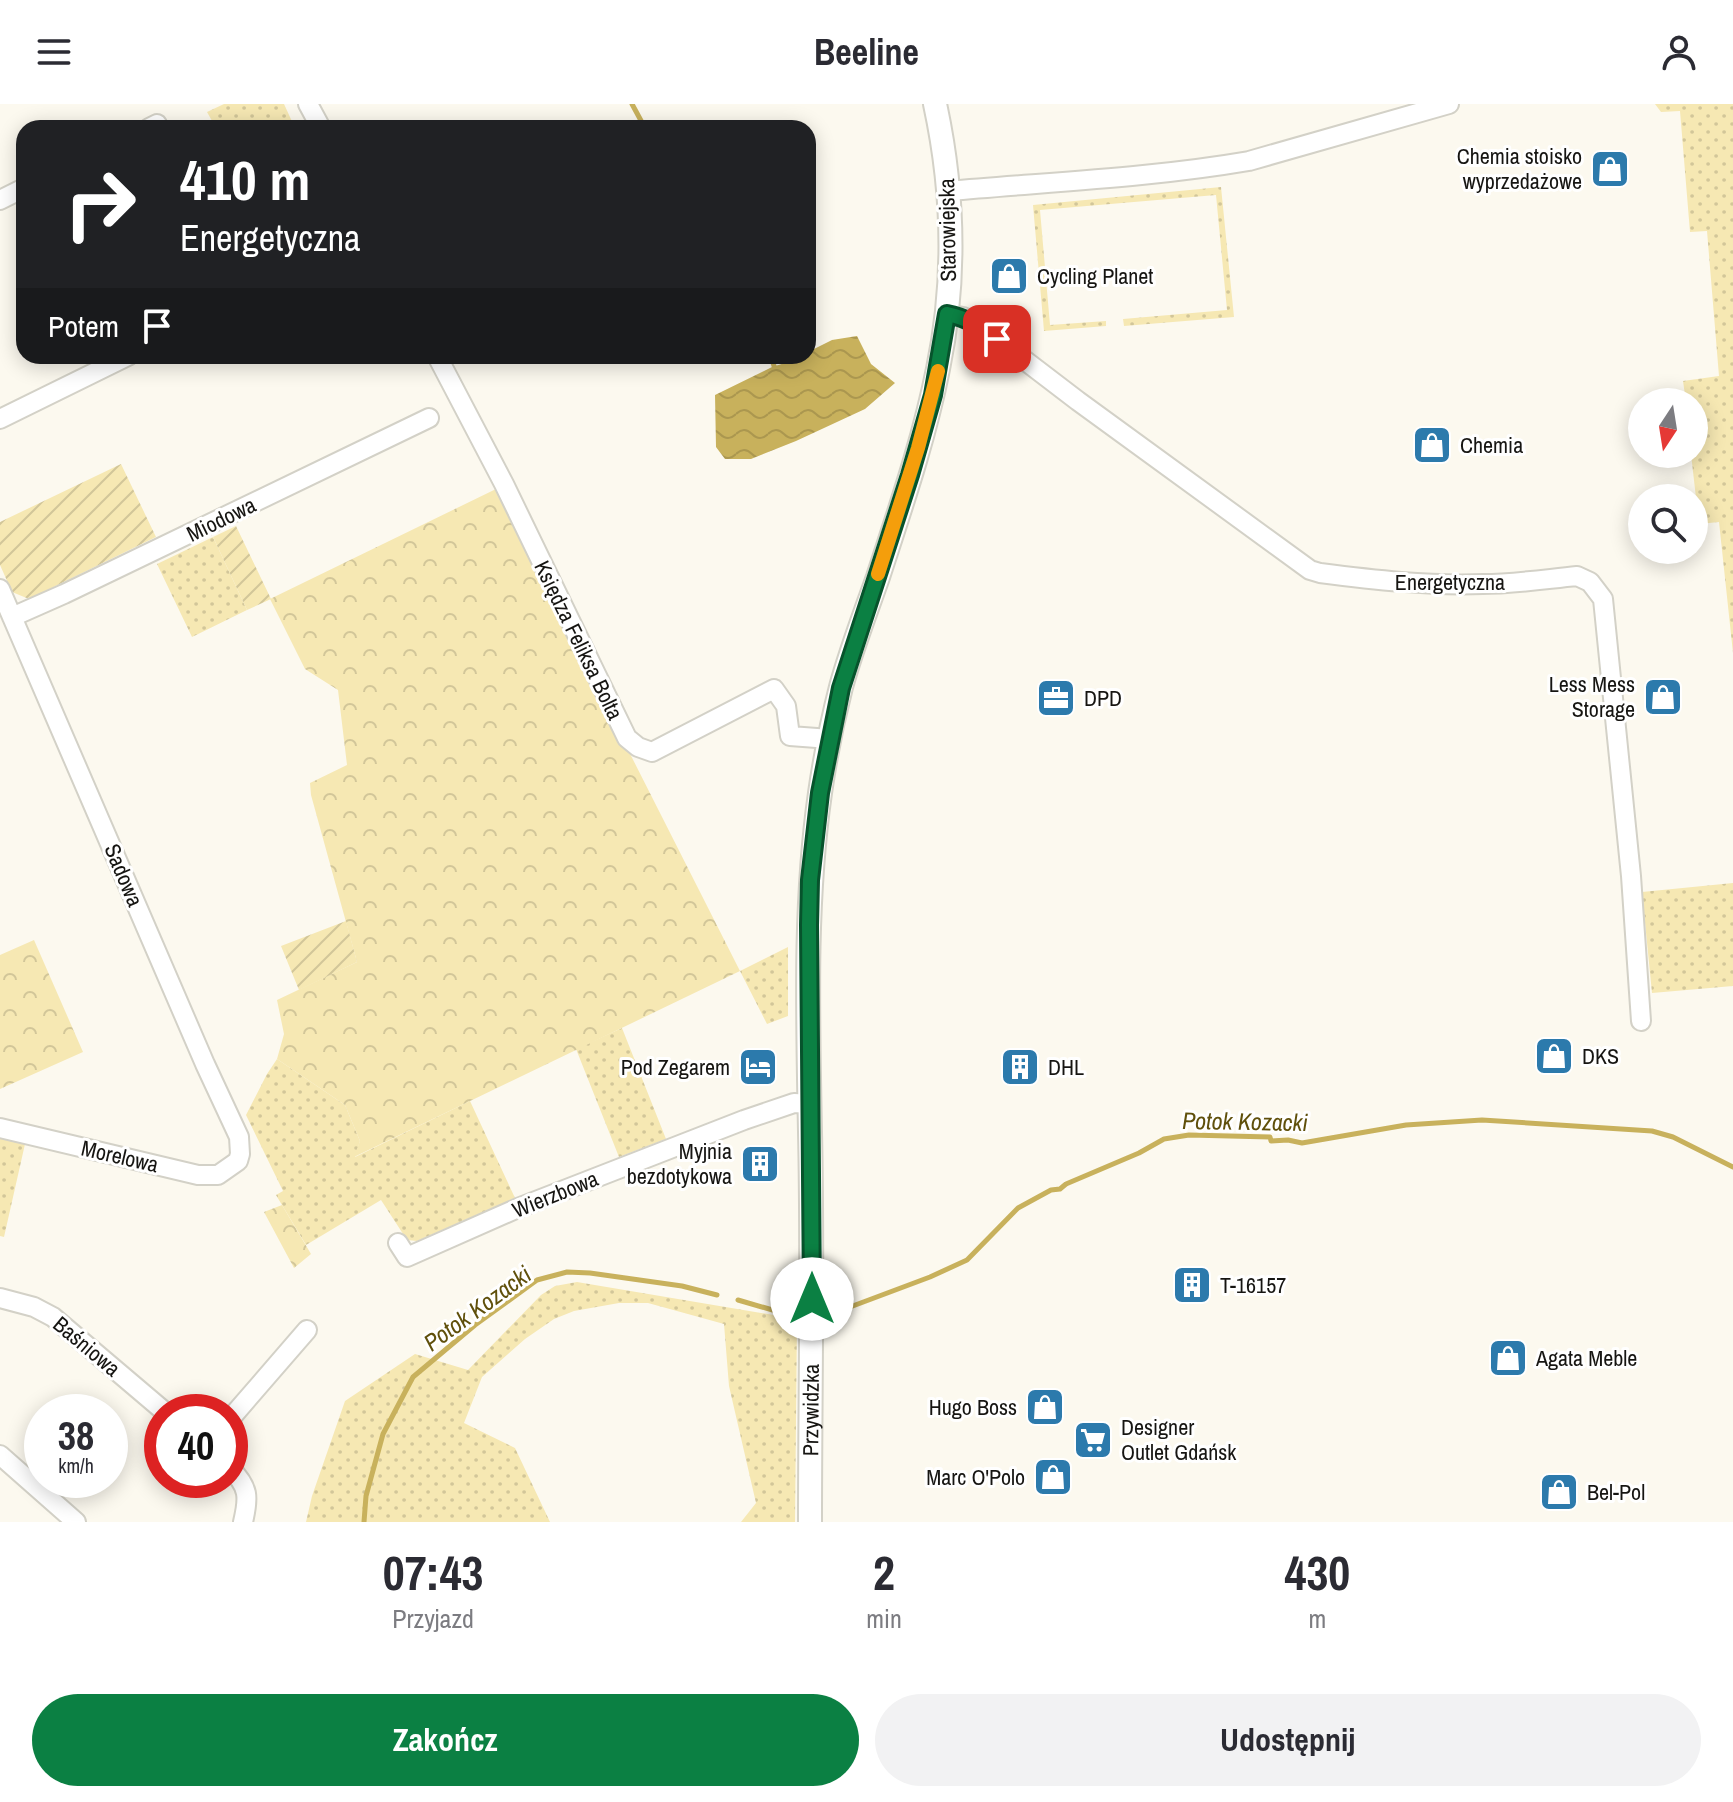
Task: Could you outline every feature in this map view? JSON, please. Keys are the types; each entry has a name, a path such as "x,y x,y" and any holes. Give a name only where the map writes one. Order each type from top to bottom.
{"street":[{"name":"Starowiejska","path":"812,1299 810,880 820,793 848,664 926,421 939,367 947,314 951,253 949,191 935,104"},
{"path":"949,191 1228,165 1278,154 1449,104"},
{"name":"Energetyczna","path":"947,314 976,323 1310,570 1386,582 1437,585 1577,576 1590,582 1603,599 1631,876 1641,1021"},
{"path":"0,419 112,364"},
{"name":"Księdza Feliksa Bolta","path":"441,364 504,484 627,738 638,747 652,752 774,689 786,706 790,736 830,739"},
{"name":"Miodowa","path":"12,617 429,418"},
{"name":"Sadowa","path":"1,595 239,1137 238,1161"},
{"name":"Wierzbowa","path":"398,1243 407,1257 518,1208 744,1120 794,1103 810,1104"},
{"name":"Morelowa","path":"0,1128 198,1175 218,1175 238,1161"},
{"name":"Baśniowa","path":"0,1298 34,1307 53,1317 144,1394"},
{"name":"Przywidzka","path":"810,1522 812,1299"},
{"path":"248,1398 307,1330"},
{"path":"0,1455 76,1522"},
{"path":"243,1522 247,1498"}],"green space":[{"path":"224,104 284,104 291,120 212,120 207,112"},
{"path":"1655,104 1733,104 1733,653 1719,522 1708,523 1708,484 1694,484 1693,468 1708,468 1708,388 1684,388 1683,381 1719,376 1707,231 1690,232 1680,111 1661,112"},
{"path":"1221,187 1234,317 1124,326 1123,319 1227,310 1216,195 1040,210 1050,325 1106,321 1106,326 1044,331 1033,205"},
{"path":"121,464 156,537 29,599 12,592 0,565 0,522"},
{"path":"496,489 740,971 354,1157 360,1141 345,1105 277,1059 284,1034 277,1000 357,962 310,783 347,765 338,690 305,669 270,599"},
{"path":"236,526 271,599 247,610 213,537"},
{"path":"213,537 247,610 192,637 157,564"},
{"path":"1733,883 1733,986 1652,993 1642,892"},
{"path":"346,921 357,962 299,990 281,946"},
{"path":"34,940 83,1052 0,1089 0,955"},
{"path":"788,947 788,1016 767,1024 740,971"},
{"path":"622,1028 666,1139 619,1157 576,1049"},
{"path":"277,1059 345,1105 360,1141 355,1157 470,1101 515,1198 417,1241 407,1240 381,1200 306,1245 276,1195 283,1191 246,1115"},
{"path":"0,1138 25,1144 4,1237 0,1236"},
{"path":"282,1205 311,1254 294,1268 264,1212"},
{"path":"577,1282 797,1319 795,1522 741,1522 756,1503 729,1386 724,1324 648,1303 619,1303 574,1311 554,1319 525,1339 482,1377 464,1423 515,1448 550,1522 306,1522 345,1401 415,1354 468,1370 541,1295 555,1286"}],"water":[{"path":"857,336 871,364 895,383 865,409 796,441 751,459 725,459 716,447 715,395 774,366 816,364 816,348 832,340"}],"waterway":[{"path":"632,104 641,120"},
{"name":"Potok Kozacki","path":"842,1310 967,1260 1018,1208 1164,1139 1189,1135 1270,1137 1271,1141 1302,1143 1406,1125 1482,1120 1652,1131 1673,1137 1733,1167"},
{"name":"Potok Kozacki","path":"364,1522 366,1496 383,1434 413,1377 475,1325 537,1280 567,1272 590,1273 682,1286 717,1295"},
{"name":"Potok Kozacki","path":"738,1300 776,1311"}],"slow traffic":[{"path":"878,574 918,448 938,371"}],"place":[{"name":"Chemia stoisko wyprzedażowe","path":"1610,169"},
{"name":"Cycling Planet","path":"1009,276"},
{"name":"Chemia","path":"1432,445"},
{"name":"Less Mess Storage","path":"1663,697"},
{"name":"DPD","path":"1056,698"},
{"name":"DKS","path":"1554,1056"},
{"name":"Pod Zegarem","path":"758,1067"},
{"name":"DHL","path":"1020,1067"},
{"name":"Myjnia bezdotykowa","path":"760,1164"},
{"name":"T-16157","path":"1192,1285"},
{"name":"Agata Meble","path":"1508,1358"},
{"name":"Hugo Boss","path":"1045,1407"},
{"name":"Designer Outlet Gdańsk","path":"1093,1440"},
{"name":"Marc O'Polo","path":"1053,1477"},
{"name":"Bel-Pol","path":"1559,1492"}],"route":[{"path":"812,1299 810,880 830,739 848,664 926,421 947,314 976,323 997,339"}]}
